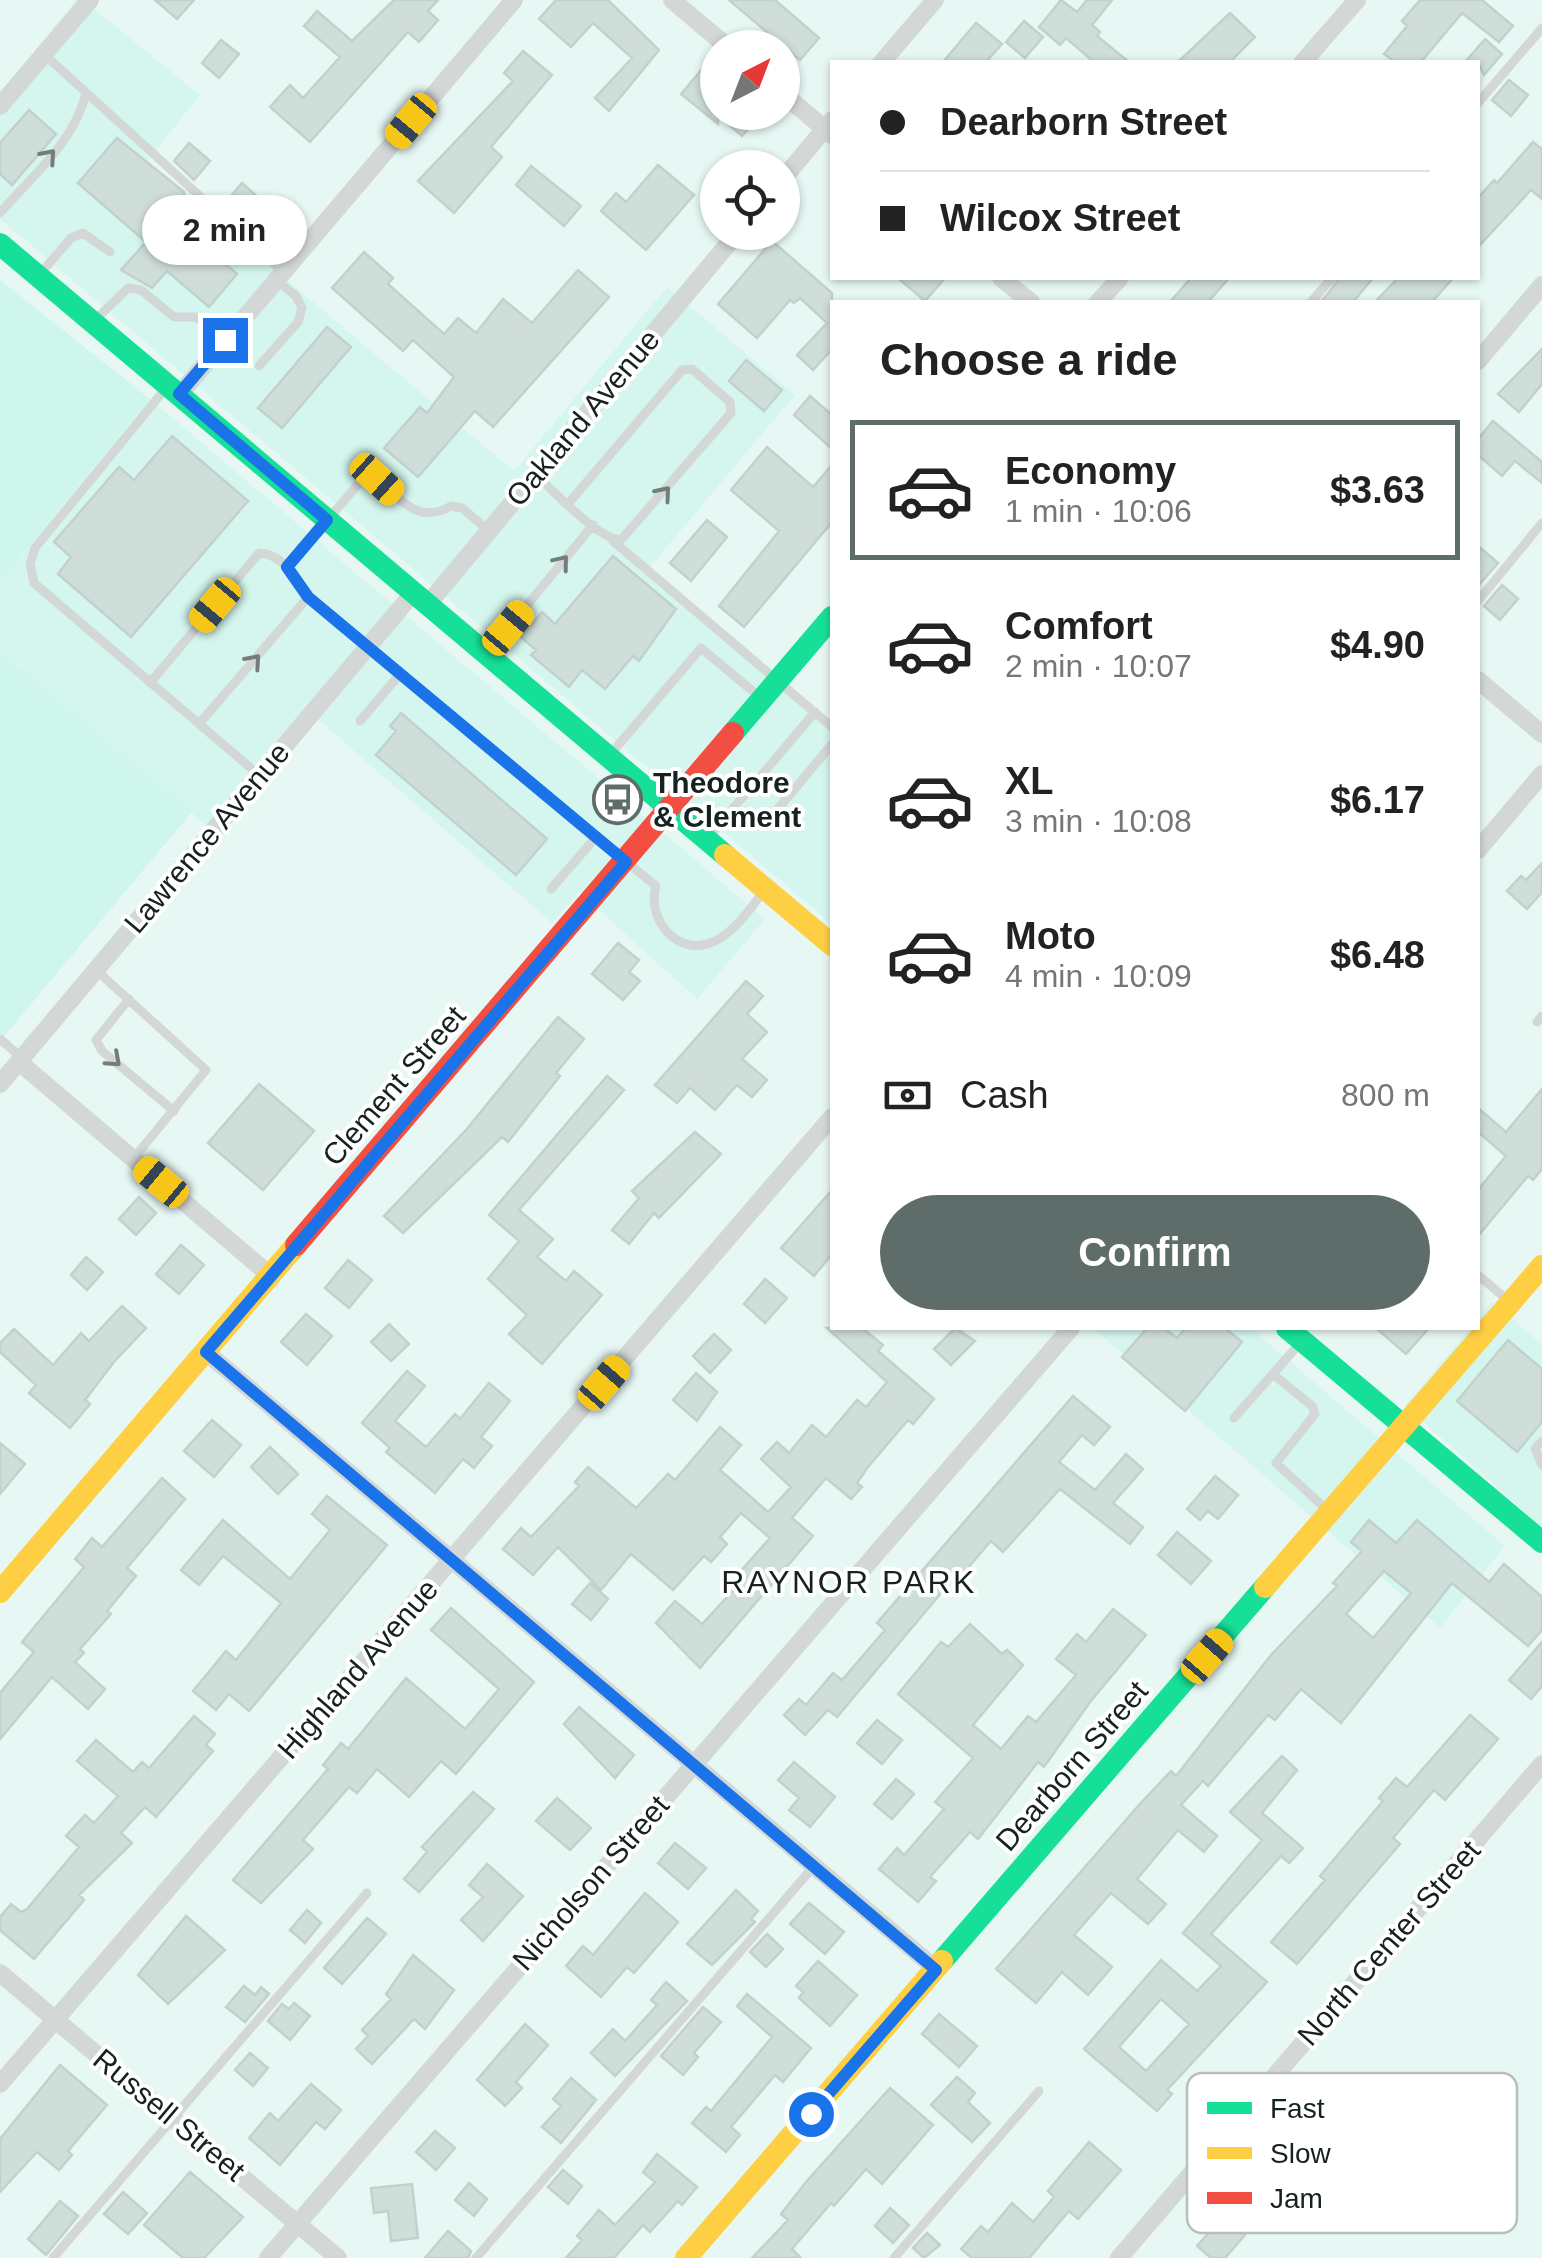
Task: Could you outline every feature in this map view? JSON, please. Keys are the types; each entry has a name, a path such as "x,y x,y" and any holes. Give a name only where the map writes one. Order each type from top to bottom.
{"street":[{"path":"0,106 90,0"},
{"path":"174,390 225,340 514,0"},
{"path":"672,0 708,30"},
{"path":"884,60 935,0"},
{"path":"1305,60 1357,0"},
{"path":"800,106 830,128 800,160"},
{"path":"0,244 830,943"},
{"name":"Oakland Avenue","path":"421,598 488,531 723,250"},
{"path":"1004,280 1028,300"},
{"path":"1100,300 1118,280"},
{"path":"1480,358 1542,285"},
{"name":"Lawrence Avenue","path":"0,1084 368,646 421,598"},
{"name":"Clement Street","path":"0,1592 830,620"},
{"path":"1480,682 1542,734"},
{"path":"1480,848 1542,774"},
{"path":"20,1060 271,1276"},
{"name":"Highland Avenue","path":"0,2084 830,1119"},
{"name":"Dearborn Street","path":"686,2258 1542,1266"},
{"name":"Nicholson Street","path":"268,2258 1069,1330"},
{"path":"1295,1334 1542,1542"},
{"path":"206,1352 936,1970"},
{"name":"North Center Street","path":"1277,2073 1542,1764"},
{"name":"Russell Street","path":"0,1973 338,2258"},
{"name":"North Center Street","path":"1119,2258 1187,2179"}],"lane":[{"path":"1480,101 1542,28"},
{"path":"44,54 279,276 302,308 298,322 259,366"},
{"path":"0,212 68,135 80,116 86,93"},
{"path":"38,276 71,238 83,232 110,252"},
{"path":"1313,300 1330,280"},
{"path":"93,322 117,294 128,288 141,290 174,317 196,317 225,340"},
{"path":"568,504 682,370 692,369 730,402 731,413 630,534 611,540"},
{"path":"174,390 34,548 30,564 34,582 260,775"},
{"path":"536,475 830,725"},
{"path":"287,567 360,482 377,479 421,514 436,515 451,506 462,508 488,531"},
{"path":"1480,599 1542,523"},
{"path":"487,654 593,525"},
{"path":"150,683 259,552 269,553 287,567 308,597 656,886 651,903 657,922 685,945 713,942 731,930 766,889"},
{"path":"200,724 308,597"},
{"path":"609,756 701,648 763,700"},
{"path":"360,721 400,673"},
{"path":"707,839 815,712"},
{"path":"734,807 759,826 767,822 830,746"},
{"path":"552,889 596,837"},
{"path":"96,970 204,1064 201,1079 133,1159"},
{"path":"129,1000 96,1040 174,1111"},
{"path":"0,1039 20,1060"},
{"path":"1480,1276 1511,1303"},
{"path":"1234,1418 1273,1374 1295,1334"},
{"path":"1273,1374 1312,1406 1315,1414 1276,1462 1331,1514"},
{"path":"1542,1441 1535,1449 1542,1464"},
{"path":"476,2258 814,1866"},
{"path":"53,2258 367,1893"},
{"path":"894,2258 1038,2090"}],"shaded area":[{"path":"76,0 83,0 200,95 147,162 514,471 667,287 795,395 650,567 830,725 830,922 0,219 0,93"},
{"path":"0,280 150,399 0,581"},
{"path":"150,399 765,919 697,999 579,892 552,923 315,717 219,836 0,651 0,581"},
{"path":"0,651 192,812 0,1041"},
{"path":"1491,1302 1542,1344 1542,1527 1405,1406 1468,1330 1480,1330 1480,1316"},
{"path":"1095,1330 1253,1330 1505,1546 1440,1628"}],"building":[{"path":"155,0 194,0 177,19"},
{"path":"394,0 438,0 428,11 438,20 419,42 408,32 310,142 270,107 290,85 303,98 340,57 304,26 317,11 352,41"},
{"path":"556,0 608,0 659,50 609,111 595,98 632,58 593,23 571,47 539,19"},
{"path":"729,0 775,0 819,38 800,60 800,30 764,30"},
{"path":"1061,0 1077,12 1087,0 1112,0 1092,25 1100,32 1097,36 1127,60 1092,60 1066,38 1060,45 1039,27"},
{"path":"1420,0 1482,0 1513,26 1499,42 1462,13 1423,60 1392,60 1384,54 1407,26 1402,21"},
{"path":"1230,13 1255,37 1232,60 1180,60"},
{"path":"1024,21 1043,37 1025,58 1006,42"},
{"path":"976,23 1002,44 988,60 945,60"},
{"path":"1485,39 1502,54 1484,75 1480,60 1467,60"},
{"path":"221,40 239,54 219,78 202,63"},
{"path":"523,51 552,75 491,147 502,157 454,213 418,181 513,81 504,73"},
{"path":"700,72 700,109 681,94"},
{"path":"1509,80 1528,95 1511,116 1492,100"},
{"path":"29,110 56,134 12,185 0,174 0,143"},
{"path":"117,138 184,192 185,197 169,215 237,274 209,307 167,271 152,288 121,270 146,242 78,183"},
{"path":"1533,142 1542,149 1542,199 1531,190 1480,245 1480,196 1494,180 1497,183"},
{"path":"189,143 210,161 194,180 174,161"},
{"path":"658,165 694,195 646,250 601,211 616,193 626,202"},
{"path":"531,166 581,206 564,226 516,185"},
{"path":"242,183 276,213 258,232 225,203"},
{"path":"764,250 782,250 832,293 830,351 813,370 797,355 827,323 800,298 794,303 790,300 757,338 718,304"},
{"path":"364,252 393,278 388,284 444,334 458,318 476,333 503,299 532,323 578,270 609,297 493,427 475,411 418,477 384,448 420,407 427,413 454,377 413,340 403,351 332,288"},
{"path":"900,280 943,280 924,300"},
{"path":"1189,280 1227,280 1210,300 1172,300"},
{"path":"1338,280 1371,280 1355,300 1323,300"},
{"path":"1396,280 1451,280 1434,300 1377,300"},
{"path":"327,327 351,347 282,428 258,408"},
{"path":"1542,349 1542,384 1519,412 1498,394"},
{"path":"746,360 782,390 764,411 729,381"},
{"path":"810,396 830,413 830,447 794,415"},
{"path":"1493,421 1542,462 1542,483 1515,461 1502,476 1480,457 1480,437"},
{"path":"172,436 248,501 131,637 58,574 71,557 54,542 119,467 134,480"},
{"path":"767,447 813,487 830,467 830,524 744,627 719,606 779,531 731,490"},
{"path":"707,520 727,537 691,581 670,563"},
{"path":"1480,548 1498,563 1480,584"},
{"path":"613,556 676,609 639,661 633,656 605,689 582,670 569,687 531,655 536,650 521,637 542,612 555,624"},
{"path":"1502,585 1518,599 1500,620 1484,606"},
{"path":"401,713 547,839 516,875 376,755 396,731 390,726"},
{"path":"1542,863 1542,892 1527,909 1507,891 1521,876 1526,880"},
{"path":"618,943 639,960 629,972 640,981 623,1000 592,974"},
{"path":"746,981 763,996 747,1014 767,1032 742,1059 767,1080 752,1097 737,1085 715,1110 690,1088 677,1103 655,1085"},
{"path":"558,1017 584,1039 556,1073 560,1076 508,1142 502,1137 403,1233 384,1216 466,1130"},
{"path":"607,1076 624,1090 519,1210 553,1239 537,1257 566,1281 574,1271 602,1295 542,1364 509,1334 527,1315 488,1279 519,1241 489,1215"},
{"path":"259,1084 314,1131 263,1190 208,1143"},
{"path":"1542,1089 1542,1169 1533,1180 1528,1176 1480,1234 1480,1188 1506,1156 1480,1134 1480,1110 1506,1132"},
{"path":"695,1132 721,1154 659,1218 654,1213 629,1244 612,1230 639,1198 632,1191"},
{"path":"830,1192 830,1256 814,1276 781,1248"},
{"path":"139,1197 156,1213 136,1235 119,1219"},
{"path":"181,1245 204,1265 179,1294 156,1274"},
{"path":"86,1257 103,1272 87,1290 71,1275"},
{"path":"348,1260 372,1280 349,1308 325,1288"},
{"path":"765,1279 787,1298 765,1323 744,1304"},
{"path":"122,1306 146,1328 85,1400 90,1404 70,1428 29,1393 36,1385 0,1352 0,1343 14,1329 53,1365 81,1333 89,1341"},
{"path":"306,1314 332,1336 307,1365 281,1342"},
{"path":"389,1324 409,1344 391,1361 371,1342"},
{"path":"827,1328 864,1330 883,1345 878,1351 934,1399 913,1424 908,1420 868,1467 857,1483 862,1487 851,1499 826,1478 792,1518 813,1536 700,1668 656,1623 675,1601 702,1624 744,1579 738,1574 770,1538 741,1513 720,1537 727,1544 711,1562 704,1556 673,1590 631,1554 601,1590 558,1547 533,1575 503,1549 521,1528 531,1537 579,1486 575,1482 588,1467 636,1508 668,1474 675,1480 720,1427 741,1445 720,1470 768,1512 791,1487 761,1459 777,1442 789,1453 812,1425 826,1437 857,1400 866,1407 887,1382"},
{"path":"953,1330 975,1341 951,1365 934,1349"},
{"path":"1145,1330 1167,1330 1177,1338 1184,1330 1227,1330 1242,1342 1185,1411 1122,1357"},
{"path":"1378,1330 1427,1330 1406,1354"},
{"path":"714,1334 731,1350 710,1373 693,1356"},
{"path":"1508,1340 1542,1369 1542,1422 1517,1452 1457,1401"},
{"path":"407,1371 425,1386 395,1421 426,1447 455,1414 460,1419 489,1383 510,1401 481,1437 492,1446 474,1468 463,1459 435,1493 386,1452 390,1448 362,1423"},
{"path":"696,1373 717,1392 697,1421 673,1400"},
{"path":"1073,1396 1110,1427 1094,1445 1082,1435 1059,1462 1095,1490 1126,1454 1143,1469 1113,1503 1143,1527 1130,1544 1060,1489 1003,1552 991,1541 960,1577 957,1574 837,1717 828,1710 805,1735 784,1715 799,1699 806,1705 833,1673 842,1680 885,1630 877,1623"},
{"path":"212,1420 241,1445 214,1477 184,1451"},
{"path":"0,1443 25,1464 0,1494"},
{"path":"270,1447 298,1474 278,1494 251,1467"},
{"path":"1215,1476 1238,1495 1218,1519 1208,1511 1200,1520 1187,1509"},
{"path":"162,1478 185,1499 127,1568 136,1576 107,1611 111,1614 80,1649 84,1653 75,1662 105,1689 88,1709 52,1677 0,1739 0,1693 34,1652 22,1642 84,1567 75,1559 92,1538 102,1547"},
{"path":"327,1496 387,1545 249,1711 229,1694 216,1710 193,1691 226,1651 236,1660 281,1603 223,1556 199,1585 181,1570 223,1520 290,1579 330,1530 312,1514"},
{"path":"1369,1520 1396,1543 1417,1520 1489,1582 1504,1564 1542,1597 1542,1630 1528,1646 1452,1583 1341,1723 1301,1689 1275,1720 1268,1715 1208,1786 1203,1781 1181,1805 1217,1836 1204,1852 1178,1830 1137,1879 1166,1904 1148,1924 1111,1893 1074,1935 1112,1967 1088,1995 1062,1972 1036,2003 996,1969 1139,1805 1171,1771 1176,1776 1271,1655 1337,1586 1333,1583 1362,1551 1351,1542","holes":["1384,1571 1411,1593 1373,1638 1346,1614"]},
{"path":"1177,1532 1211,1561 1191,1584 1158,1555"},
{"path":"590,1583 608,1599 591,1620 572,1604"},
{"path":"451,1608 534,1682 456,1774 441,1761 409,1797 377,1769 357,1793 349,1787 303,1840 313,1849 261,1903 233,1880 328,1769 323,1765 341,1743 348,1749 406,1678 465,1729 499,1689 431,1630"},
{"path":"1113,1609 1146,1635 1090,1702 1044,1767 1038,1762 978,1839 970,1832 930,1877 936,1881 918,1902 879,1869 897,1848 904,1855 944,1809 935,1802 973,1758 898,1694 941,1642 948,1647 970,1624 1002,1654 1007,1650 1023,1665 973,1725 1001,1749 1028,1716 1036,1722 1076,1675 1056,1659 1077,1634 1086,1642"},
{"path":"1542,1642 1542,1686 1531,1699 1509,1680"},
{"path":"579,1707 634,1755 615,1778 564,1724"},
{"path":"1470,1715 1498,1739 1445,1800 1434,1790 1393,1838 1400,1844 1297,1964 1271,1942 1325,1880 1320,1876 1383,1801 1379,1798 1396,1778 1407,1787"},
{"path":"194,1716 215,1734 206,1745 213,1751 156,1817 145,1807 121,1833 132,1843 79,1895 84,1900 34,1959 0,1930 0,1917 11,1904 21,1912 27,1909 79,1847 66,1836 85,1815 94,1823 118,1796 77,1761 96,1740 133,1772 142,1762 149,1768"},
{"path":"877,1720 902,1740 882,1764 857,1743"},
{"path":"1282,1756 1297,1770 1262,1813 1303,1848 1289,1863 1281,1856 1211,1934 1267,1982 1167,2090 1172,2094 1157,2111 1084,2049 1161,1960 1197,1991 1221,1966 1183,1933 1262,1840 1230,1812","holes":["1161,1999 1189,2024 1146,2071 1119,2047"]},
{"path":"794,1762 835,1797 810,1827 789,1810 799,1798 778,1780"},
{"path":"896,1779 914,1794 892,1819 874,1804"},
{"path":"473,1792 494,1809 419,1892 404,1879 427,1852 422,1847"},
{"path":"557,1798 591,1828 570,1850 536,1821"},
{"path":"675,1843 706,1868 688,1889 658,1863"},
{"path":"487,1864 523,1896 483,1941 461,1920 483,1897 469,1885"},
{"path":"736,1890 758,1911 751,1919 755,1922 712,1965 687,1944"},
{"path":"645,1893 678,1922 634,1973 627,1967 601,1997 566,1966 583,1946 593,1955"},
{"path":"809,1903 844,1932 825,1954 790,1924"},
{"path":"307,1910 321,1923 305,1943 290,1930"},
{"path":"186,1916 225,1950 168,2004 138,1975"},
{"path":"367,1918 386,1934 342,1984 324,1968"},
{"path":"767,1934 783,1949 766,1967 750,1952"},
{"path":"413,1955 454,1990 425,2029 414,2019 372,2064 356,2049 368,2036 362,2030 391,1999 386,1994"},
{"path":"818,1961 857,1995 830,2026 799,1998 803,1992 796,1986"},
{"path":"666,1982 687,2001 615,2076 591,2053 613,2029 625,2041 657,2005 651,2000"},
{"path":"244,1986 255,1995 261,1987 269,1994 245,2022 226,2007"},
{"path":"747,1994 811,2048 783,2082 775,2075 731,2127 740,2135 726,2152 692,2123 706,2107 711,2111 772,2037 737,2006"},
{"path":"294,2003 310,2016 290,2040 268,2021 282,2004 289,2009"},
{"path":"703,2007 721,2022 694,2053 698,2057 683,2075 661,2056"},
{"path":"939,2014 977,2046 959,2067 922,2034"},
{"path":"525,2024 548,2045 516,2082 522,2088 505,2106 477,2080"},
{"path":"250,2053 268,2068 253,2086 235,2070"},
{"path":"60,2065 107,2105 68,2151 72,2155 59,2170 37,2152 0,2192 0,2139"},
{"path":"957,2077 975,2093 968,2102 990,2123 972,2142 931,2105"},
{"path":"571,2078 596,2100 561,2143 542,2127 561,2106 553,2099"},
{"path":"311,2084 341,2110 325,2129 316,2122 280,2165 249,2138 270,2113 278,2121"},
{"path":"890,2088 933,2125 882,2184 866,2169 834,2206 831,2203 792,2249 801,2258 752,2258 788,2220 781,2214 806,2182"},
{"path":"435,2131 455,2148 436,2170 416,2152"},
{"path":"1089,2142 1121,2170 1078,2219 1069,2211 1029,2258 972,2258 961,2249 981,2226 988,2232 1012,2203 1033,2222 1054,2197 1048,2191"},
{"path":"657,2154 697,2187 682,2205 678,2201 650,2232 643,2225 614,2258 566,2258 582,2240 577,2236 599,2210 615,2225 655,2182 643,2172"},
{"path":"563,2170 582,2186 568,2204 548,2187"},
{"path":"190,2172 243,2217 204,2258 183,2258 144,2225"},
{"path":"469,2183 487,2199 474,2216 455,2200"},
{"path":"412,2184 418,2238 391,2241 388,2211 374,2213 371,2188"},
{"path":"123,2192 147,2213 128,2234 104,2214"},
{"path":"60,2201 78,2216 46,2255 28,2239"},
{"path":"890,2208 909,2225 893,2243 875,2226"},
{"path":"448,2231 471,2251 468,2258 425,2258"},
{"path":"927,2233 940,2245 924,2258 913,2248"},
{"path":"1209,2233 1245,2235 1225,2258 1211,2258 1197,2246"}],"traffic: fast":[{"path":"0,244 725,855"},
{"path":"733,733 830,619"},
{"path":"1289,1330 1542,1542"},
{"path":"942,1961 1265,1587"}],"traffic: slow":[{"path":"725,855 830,943"},
{"path":"0,1592 296,1245"},
{"path":"1265,1587 1542,1266"},
{"path":"686,2258 942,1961"}],"traffic: jam":[{"path":"296,1245 733,733"}],"place":[{"name":"Theodore & Clement","path":"618,800"}],"district":[{"name":"RAYNOR PARK","path":"849,1582"}],"route":[{"path":"225,340 179,394 327,520 287,567 308,597 626,862 206,1352 936,1970 811,2114"}]}
